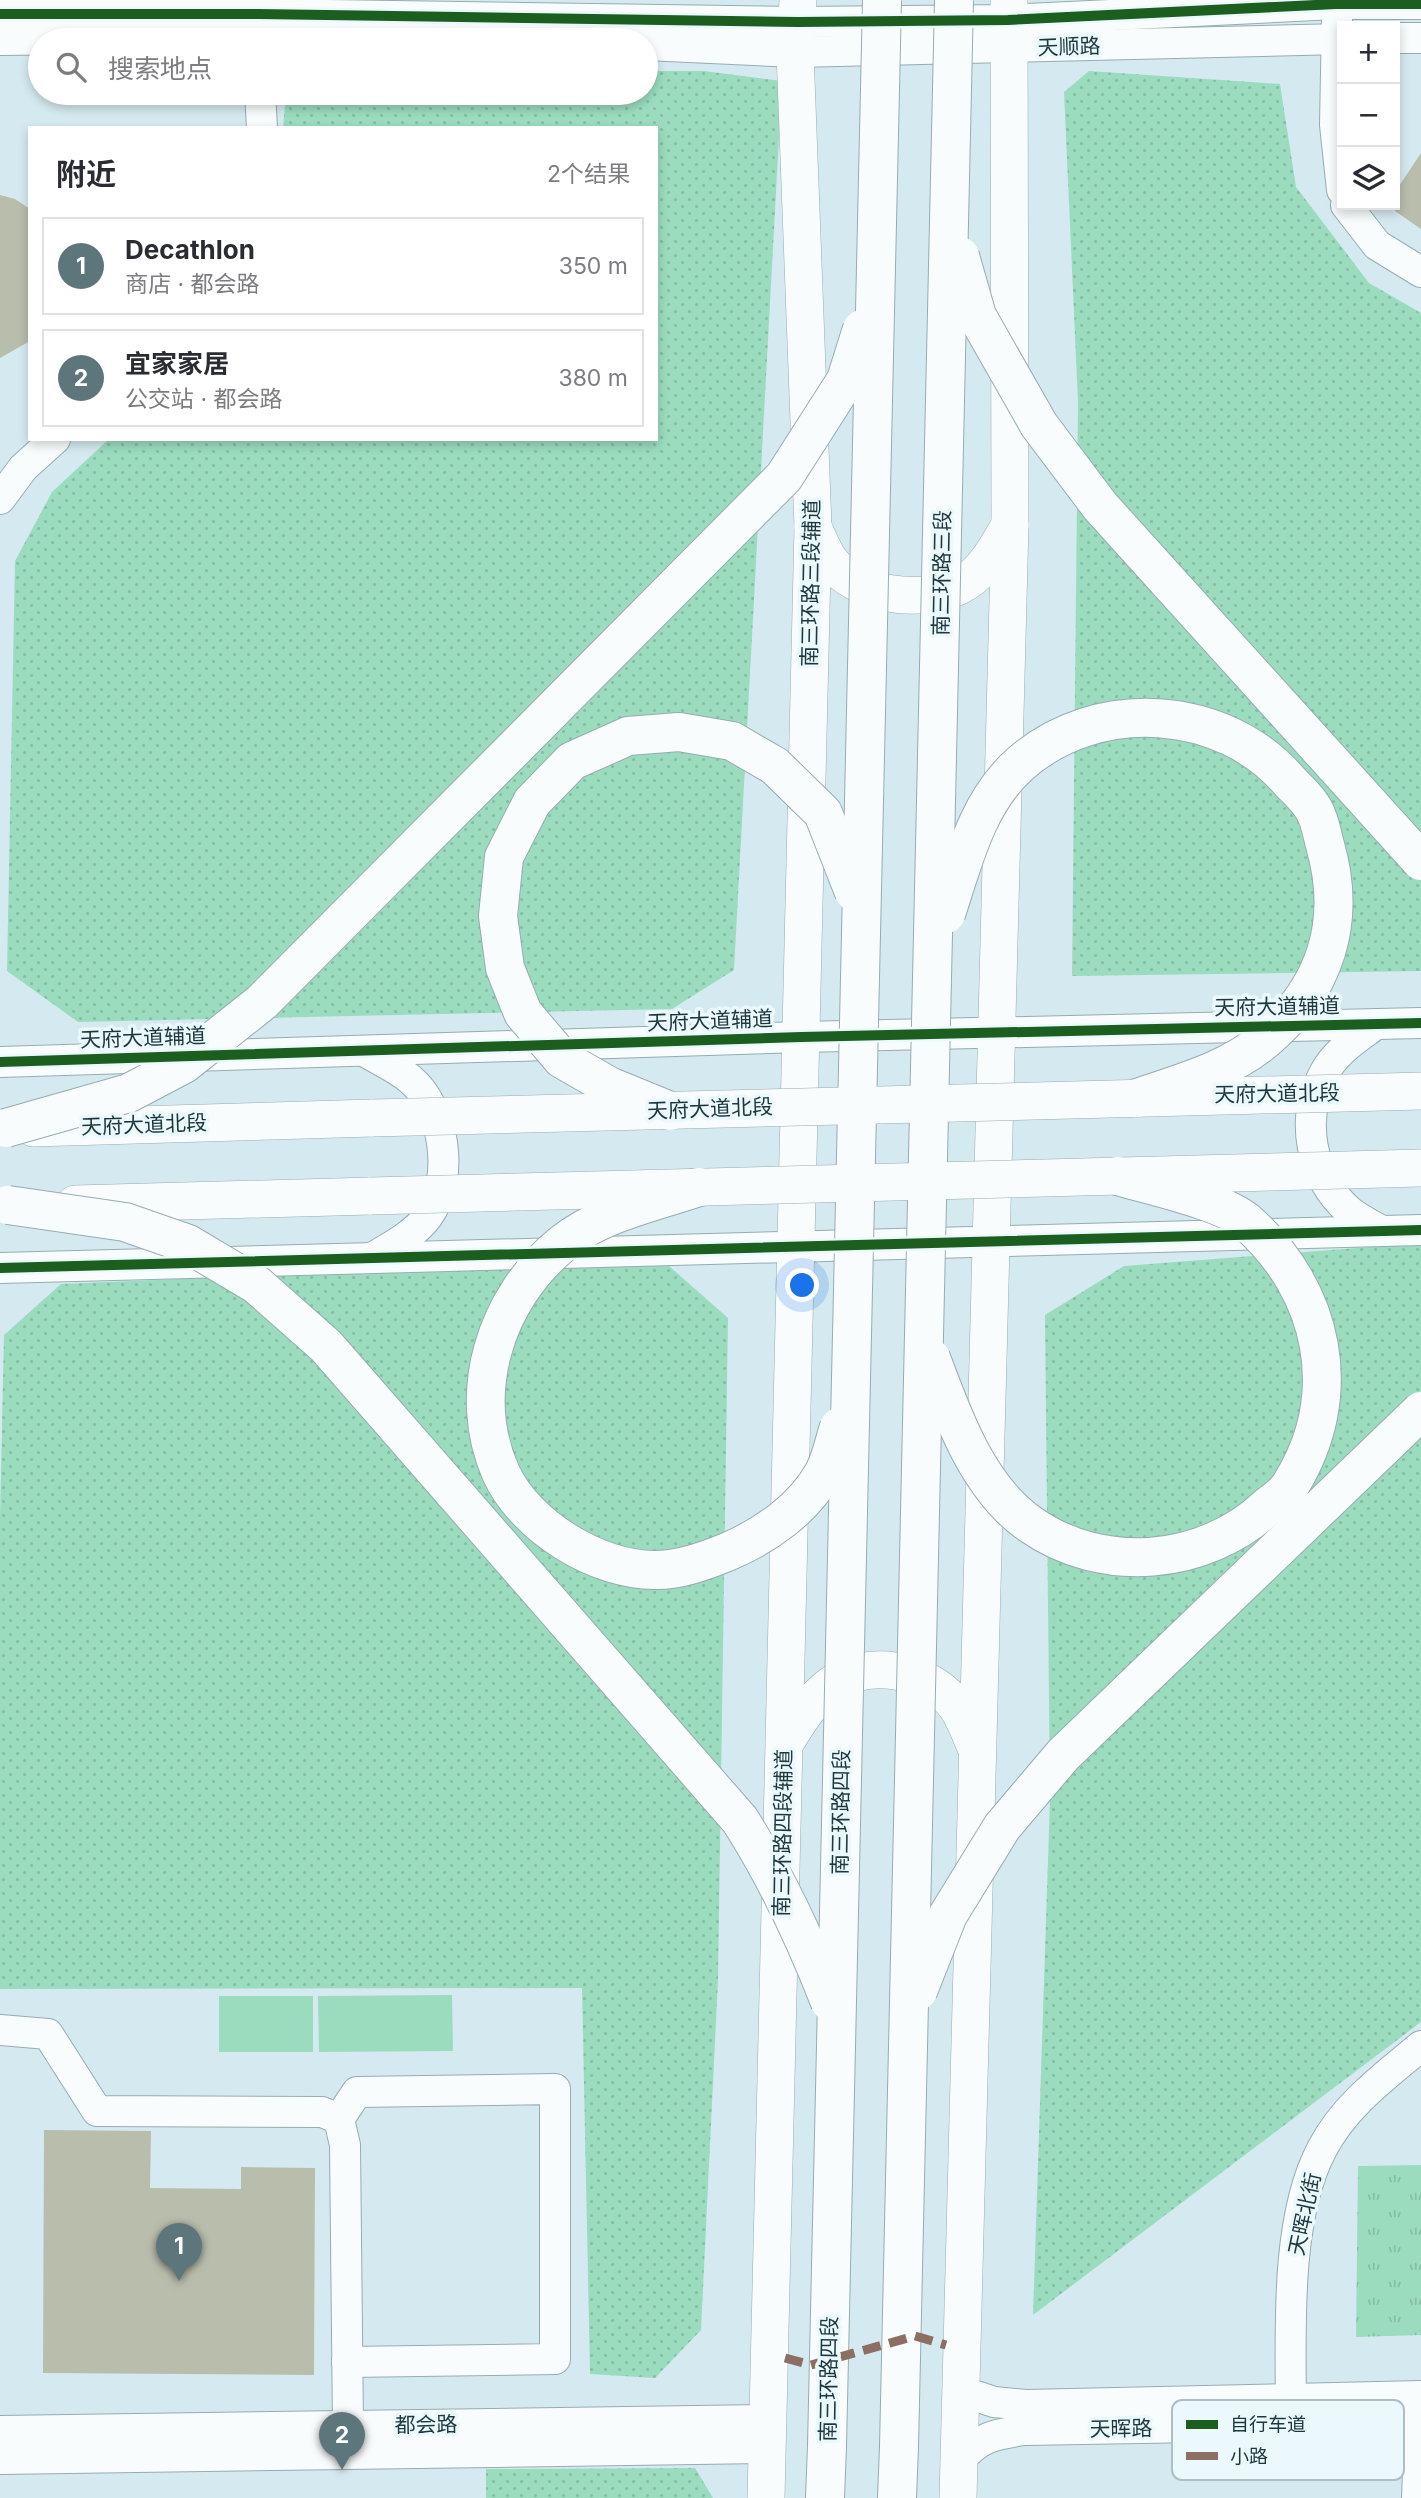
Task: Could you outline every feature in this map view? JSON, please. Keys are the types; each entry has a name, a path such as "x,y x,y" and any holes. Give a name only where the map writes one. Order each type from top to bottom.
{"highway":[{"path":"862,917 882,0"},
{"name":"南三环路三段","path":"924,1339 954,0"},
{"path":"949,218 977,316 1039,425 1100,506 1421,861"},
{"path":"3,1128 129,1093 184,1064 262,1002 784,477 846,380 876,284"},
{"path":"933,952 976,822 1018,765 1055,739 1105,721 1159,717 1217,729 1275,764 1314,809 1334,876 1334,926 1315,983 1296,1010 1265,1041 1211,1072 1137,1098"},
{"path":"670,1111 609,1086 562,1059 523,1013 505,968 498,916 504,857 532,802 572,761 628,736 679,732 732,741 775,766 823,813 862,917"},
{"name":"南三环路四段","path":"825,2498 862,917"},
{"path":"924,1339 951,1412 971,1454 1003,1498 1028,1524 1072,1548 1102,1555 1153,1559 1202,1547 1252,1522 1290,1486 1318,1424 1324,1373 1314,1319 1287,1266 1246,1220 1208,1203 1118,1176"},
{"path":"699,1187 602,1220 562,1243 519,1289 498,1328 486,1378 489,1432 501,1474 531,1515 564,1541 606,1562 656,1570 700,1563 741,1547 804,1502 825,1471 851,1391"},
{"path":"4,1205 125,1222 188,1244 257,1285 326,1346 740,1820 770,1867 803,1932 837,2019"},
{"path":"897,2498 924,1339"},
{"path":"909,2016 948,1915 1002,1827 1063,1755 1421,1410"}],"main road":[{"path":"959,2480 1010,525 1009,23"},
{"name":"南三环路三段辅道","path":"797,25 813,527 798,1167"},
{"path":"813,527 830,560 849,579 883,593 916,595 960,586 990,560 1010,525"},
{"name":"天府大道北段","path":"3,1128 1421,1091"},
{"name":"南三环路四段辅道","path":"766,2498 798,1167"},
{"path":"4,1205 1421,1168"},
{"path":"785,1743 810,1704 833,1683 868,1670 898,1671 933,1684 955,1703 977,1749"}],"street":[{"name":"天顺路","path":"691,22 797,25 1009,23 1336,4 1421,4"},
{"path":"1336,4 1338,21"},
{"path":"0,14 259,23 691,22"},
{"path":"658,39 691,22"},
{"path":"183,28 259,23 305,28"},
{"name":"天顺路","path":"1009,23 1337,39"},
{"path":"0,40 28,38"},
{"path":"1400,38 1421,38"},
{"path":"1337,84 1335,125 1337,147"},
{"path":"261,105 262,126"},
{"path":"1350,210 1377,245 1421,272"},
{"path":"0,499 23,468 53,441"},
{"name":"天府大道辅道","path":"0,1062 801,1037 1421,1023"},
{"path":"1376,1024 1345,1047 1325,1072 1312,1109 1312,1144 1317,1168 1330,1191 1351,1212 1382,1231"},
{"path":"364,1051 411,1080 431,1104 443,1143 442,1178 429,1215 404,1240 372,1258"},
{"path":"0,1268 1421,1230"},
{"path":"0,2030 48,2034 97,2111 321,2112 339,2119"},
{"name":"天晖北街","path":"1291,2400 1296,2239 1306,2189 1322,2149 1347,2113 1376,2083 1421,2046"},
{"path":"347,2362 555,2359 555,2090 357,2092 339,2119 345,2145 347,2362 348,2426"},
{"name":"天晖路","path":"961,2391 994,2402 1026,2405 1172,2409"},
{"name":"天晖路","path":"1388,2400 1421,2396"},
{"name":"天晖路","path":"959,2480 971,2445 1005,2432 1172,2420"},
{"path":"1417,2498 1421,2423"},
{"name":"都会路","path":"0,2459 111,2444 348,2426 768,2434"},
{"name":"都会路","path":"0,2431 111,2444 768,2434"}],"green space":[{"path":"658,71 704,71 782,81 734,970 672,1009 78,1022 7,971 15,561 52,492 107,441 658,441 658,126 283,126 285,106 658,105"},
{"path":"1089,71 1280,84 1296,187 1369,283 1421,313 1421,971 1072,976 1078,402 1064,92"},
{"path":"1421,1243 1421,2022 1033,2315 1050,1799 1045,1315 1124,1266"},
{"path":"669,1266 728,1318 718,1980 701,2330 655,2378 590,2374 582,1988 0,1989 0,1517 4,1335 61,1284 436,1268"},
{"path":"452,1995 453,2051 319,2052 318,1996"},
{"path":"219,1996 313,1996 313,2052 219,2052"},
{"path":"1421,2165 1421,2335 1356,2337 1358,2166"},
{"path":"695,2468 713,2498 486,2498 486,2469"}],"building":[{"path":"1421,153 1421,229 1395,211 1400,210 1400,184"},
{"path":"0,195 15,199 28,208 28,342 0,358"},
{"path":"44,2130 151,2131 150,2188 241,2189 241,2167 315,2168 314,2375 43,2373"}],"marked path":[{"path":"785,2358 811,2365 915,2336 946,2345"}],"cycle path":[{"path":"0,14 259,14 798,22 1008,20 1336,4 1421,4"},
{"path":"0,1062 801,1037 1421,1023"},
{"path":"0,1268 1421,1230"}],"place":[{"name":"Decathlon","path":"179,2281"},
{"name":"宜家家居","path":"342,2470"}]}
